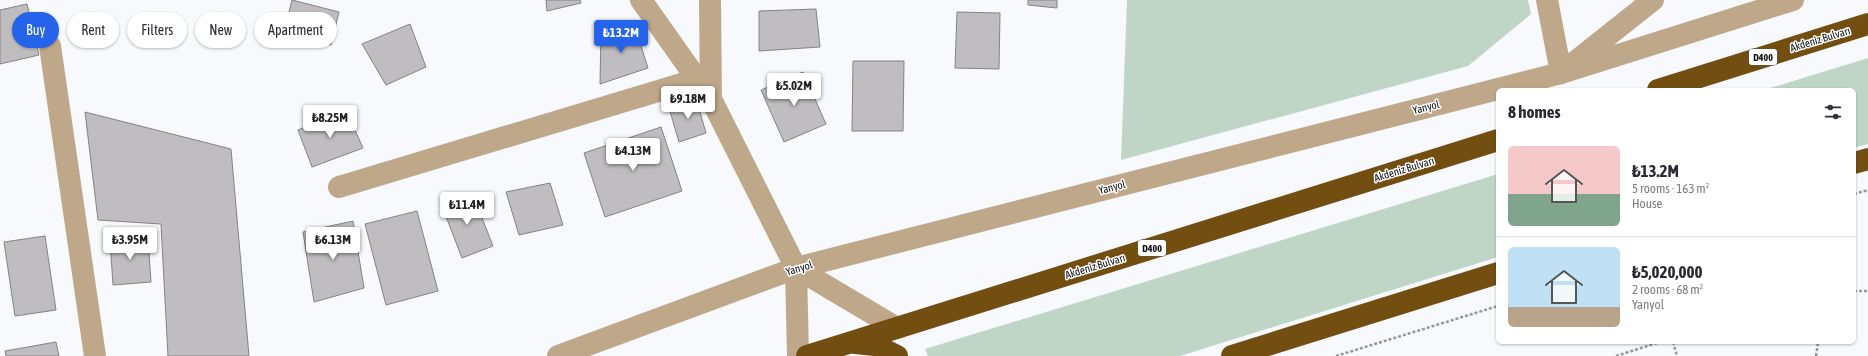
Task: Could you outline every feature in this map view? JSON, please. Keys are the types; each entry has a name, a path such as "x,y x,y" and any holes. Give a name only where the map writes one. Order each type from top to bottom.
{"highway":[{"name":"Akdeniz Bulvarı","path":"1664,88 1868,24"},
{"name":"Akdeniz Bulvarı","path":"807,356 828,352 897,328 1496,141"},
{"path":"1856,162 1868,159"},
{"path":"1232,356 1496,274"},
{"path":"828,352 855,343 875,345 897,356"}],"street":[{"path":"641,0 711,98 796,268 798,356"},
{"path":"710,0 711,98"},
{"path":"1547,0 1561,73 1747,8 1793,0"},
{"name":"Yanyol","path":"1502,88 1561,73 1653,0"},
{"path":"50,48 95,356"},
{"path":"339,187 698,79"},
{"name":"Yanyol","path":"558,356 796,268 1496,90"},
{"path":"796,268 897,328"}],"path":[{"path":"1856,193 1868,190"},
{"path":"1856,291 1868,291"},
{"path":"1336,356 1496,307"},
{"path":"1616,356 1654,344"},
{"path":"1674,344 1677,356"},
{"path":"1816,356 1818,344"}],"green space":[{"path":"1127,0 1528,0 1531,14 1468,66 1121,160"},
{"path":"1868,58 1868,144 1856,147 1856,88 1770,88"},
{"path":"1496,175 1496,258 1180,356 928,356 925,349"}],"building":[{"path":"292,0 339,12 337,20 337,12 289,12"},
{"path":"546,0 580,0 581,3 547,11"},
{"path":"1028,0 1057,0 1057,8 1028,5"},
{"path":"27,4 29,12 12,12 12,48 37,48 39,55 0,64 0,10"},
{"path":"816,9 820,47 759,51 759,11"},
{"path":"957,12 1000,13 999,69 955,68"},
{"path":"410,24 426,67 386,85 362,44"},
{"path":"635,27 648,68 600,84 601,32"},
{"path":"853,61 904,61 903,131 852,131"},
{"path":"803,72 826,124 784,142 761,90"},
{"path":"696,98 706,133 679,142 669,108"},
{"path":"346,110 363,148 312,167 298,130"},
{"path":"85,112 231,149 249,356 168,356 161,224 98,220"},
{"path":"661,127 682,191 605,217 584,153"},
{"path":"550,183 563,225 519,235 506,192"},
{"path":"473,195 493,246 462,258 442,206"},
{"path":"417,211 438,291 386,305 365,224"},
{"path":"353,221 364,288 314,302 303,232"},
{"path":"45,236 56,310 15,316 4,242"},
{"path":"148,238 151,282 113,285 110,240"},
{"path":"56,342 59,356 6,356 5,351"}]}
